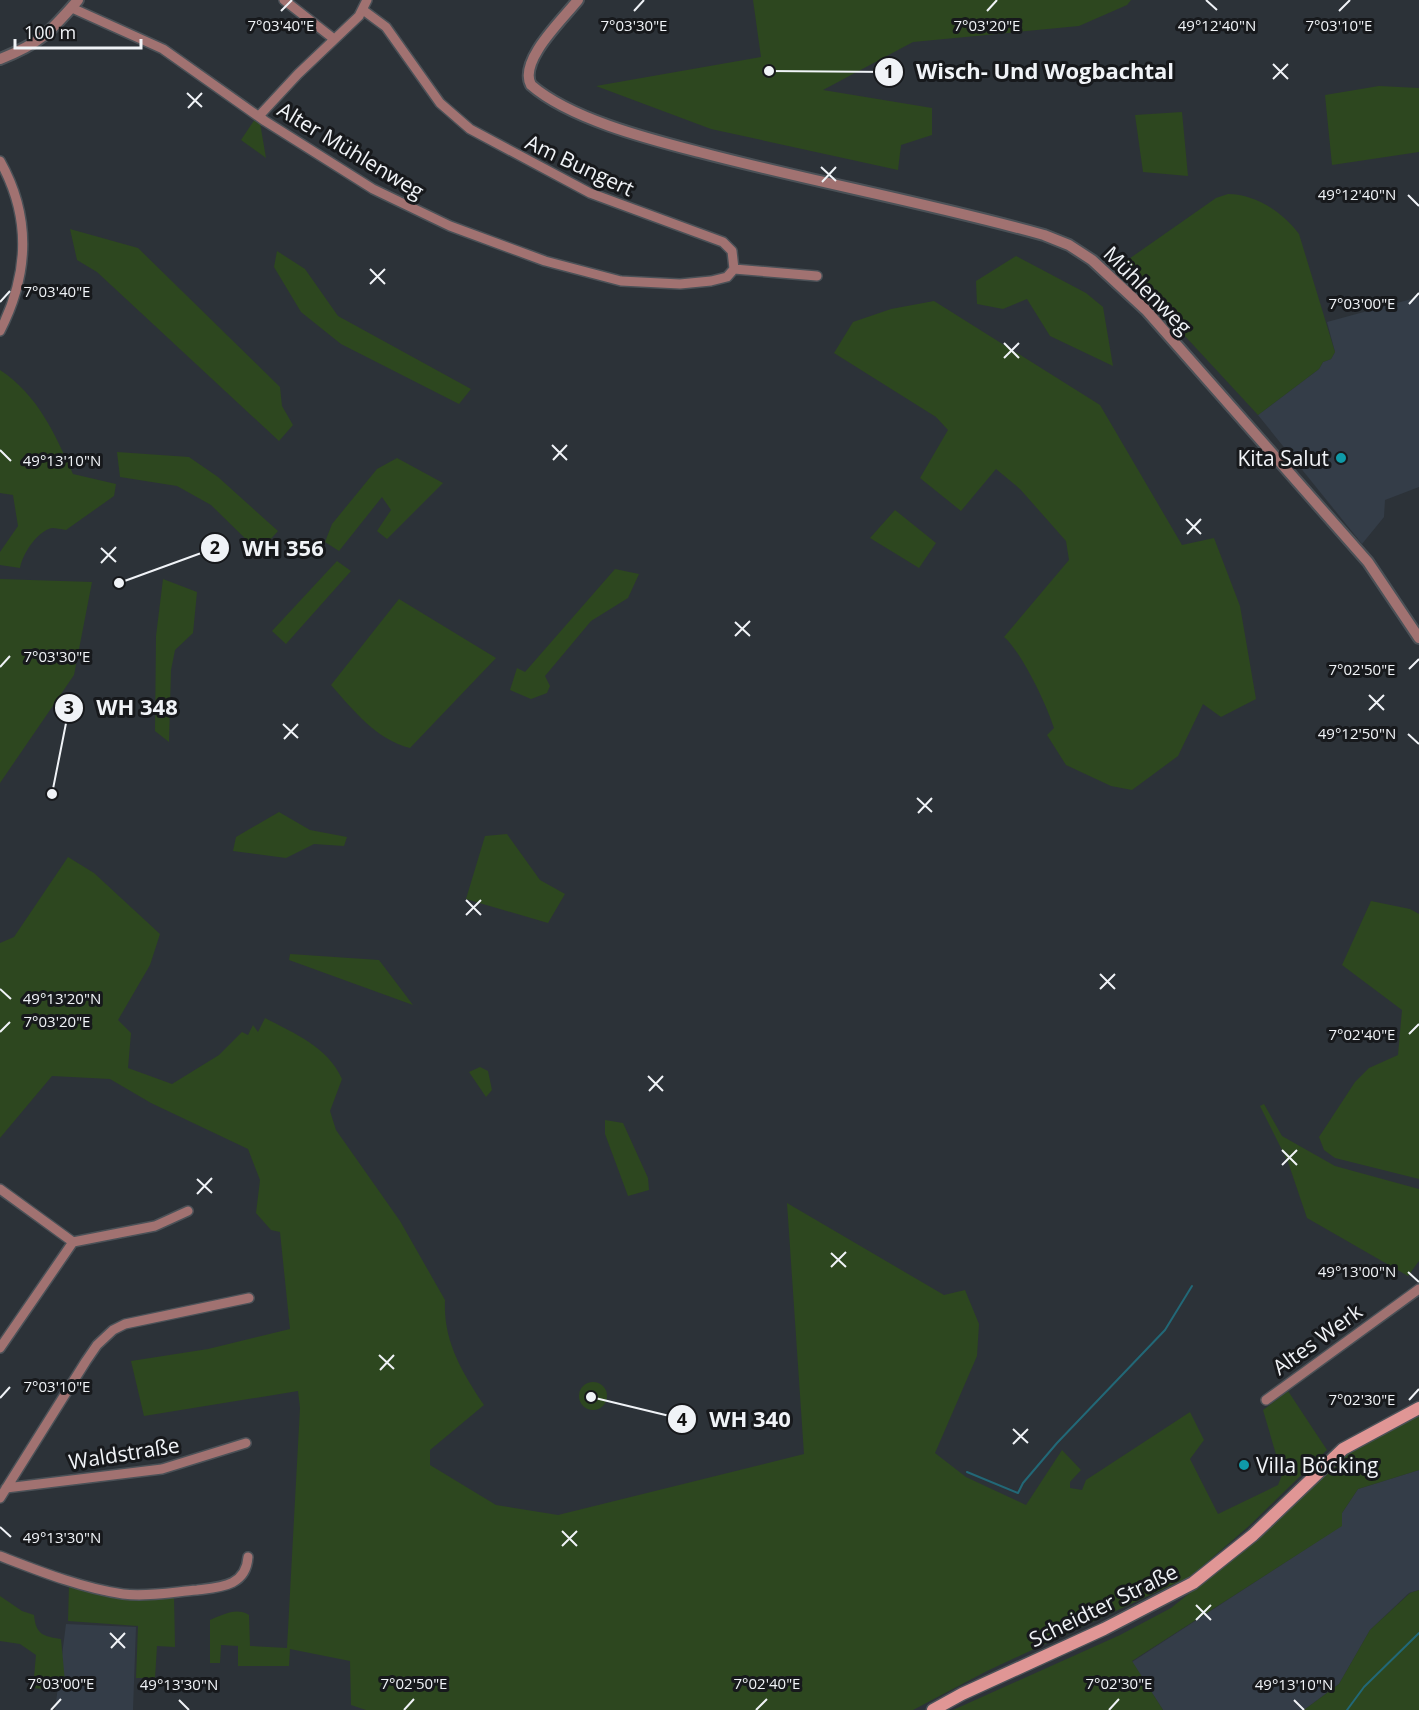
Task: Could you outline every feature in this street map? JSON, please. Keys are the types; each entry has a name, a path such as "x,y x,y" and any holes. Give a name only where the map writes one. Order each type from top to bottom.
{"main road":[{"name":"Scheidter Straße","path":"933,1710 962,1694 1117,1623 1193,1583 1253,1535 1343,1449 1419,1408"}],"street":[{"path":"284,0 334,39"},
{"path":"259,116 363,10 367,0"},
{"name":"Mühlenweg","path":"578,0 532,58 527,70 531,85 566,107 629,132 728,160 1029,230 1058,240 1086,256 1140,304 1368,562 1419,638"},
{"path":"0,59 36,44 54,29 75,4"},
{"name":"Alter Mühlenweg","path":"75,4 164,49 259,116 389,199 450,226 545,261 603,278 646,283 711,281 728,277 735,269"},
{"name":"Am Bungert","path":"363,10 386,27 444,109 470,129 590,193 723,242 732,251 735,269"},
{"path":"0,161 19,207 23,242 20,285 0,331"},
{"path":"735,269 817,276"},
{"path":"0,1189 73,1242"},
{"path":"0,1348 3,1334 73,1242 155,1226 188,1211"},
{"name":"Altes Werk","path":"1266,1400 1419,1289"},
{"path":"0,1498 86,1361 113,1330 125,1324 249,1298"},
{"name":"Waldstraße","path":"6,1488 162,1469 246,1443"},
{"path":"0,1556 80,1584 139,1595 219,1588 233,1584 242,1577 248,1557"}],"shaded area":[{"path":"1419,297 1419,487 1385,500 1384,517 1362,544 1258,415 1319,369 1323,362 1331,359 1335,352 1327,322"},
{"path":"1419,1470 1419,1590 1409,1593 1370,1630 1339,1684 1304,1710 1163,1710 1132,1662 1341,1526 1342,1513 1358,1489"},
{"path":"66,1624 136,1627 133,1710 55,1710"}],"green space":[{"path":"753,0 1131,0 1127,5 1079,26 913,42 823,90 932,108 932,135 901,145 898,170 711,129 596,86 761,57"},
{"path":"1379,86 1419,88 1419,152 1332,165 1325,95"},
{"path":"1182,112 1188,176 1143,172 1135,115"},
{"path":"255,119 260,123 266,158 241,140"},
{"path":"1228,194 1248,197 1268,206 1285,218 1299,234 1335,352 1331,359 1323,362 1319,369 1258,415 1146,294 1116,268 1216,198"},
{"path":"70,229 138,248 280,387 282,406 293,425 279,441 97,272 77,260"},
{"path":"277,251 305,269 338,316 471,389 459,404 341,344 301,312 274,267"},
{"path":"1016,256 1086,293 1103,307 1113,366 1050,336 1027,299 1003,309 977,304 976,281"},
{"path":"934,301 1100,405 1182,545 1214,538 1240,606 1256,699 1221,717 1203,704 1178,756 1132,790 1111,786 1066,765 1047,735 1054,728 1040,693 1018,654 1004,637 1069,560 1066,541 1020,489 996,469 961,511 920,478 948,430 936,417 834,353 853,322 891,309"},
{"path":"0,370 25,391 35,403 52,430 73,474 116,484 114,496 66,530 52,528 41,534 27,550 20,568 0,565 0,552 18,526 13,495 0,493"},
{"path":"117,452 189,457 218,477 278,531 259,552 211,505 177,486 120,477"},
{"path":"397,458 443,483 387,539 377,531 391,510 382,497 339,551 325,542 332,524 377,469"},
{"path":"895,510 936,543 919,568 870,538"},
{"path":"337,561 351,571 286,644 272,631"},
{"path":"615,569 639,574 628,598 591,621 545,676 550,686 547,693 531,699 510,690 517,668 525,672"},
{"path":"0,579 92,582 74,675 0,783"},
{"path":"163,579 197,592 193,633 175,650 171,670 169,742 155,731 156,636"},
{"path":"399,599 496,658 410,748 376,731 331,685"},
{"path":"279,812 310,830 347,837 344,846 314,844 286,858 233,851 236,837"},
{"path":"507,834 540,880 565,894 548,923 466,899 485,836"},
{"path":"68,857 94,873 160,934 150,965 118,1020 131,1033 128,1068 172,1084 219,1055 242,1032 248,1035 253,1025 258,1032 265,1018 319,1049 336,1068 342,1079 330,1111 336,1130 400,1221 445,1300 445,1315 451,1343 461,1368 484,1405 430,1450 430,1465 496,1505 558,1515 804,1454 787,1203 944,1295 965,1290 979,1324 977,1356 935,1453 966,1477 1026,1505 1062,1450 1081,1470 1070,1482 1070,1488 1082,1490 1086,1480 1190,1412 1204,1440 1190,1459 1218,1514 1278,1485 1282,1475 1263,1410 1288,1391 1327,1450 1249,1526 1191,1576 987,1671 913,1710 366,1710 351,1705 350,1661 290,1649 289,1666 238,1666 238,1646 221,1645 220,1663 210,1663 210,1620 230,1613 239,1612 249,1615 250,1646 287,1648 300,1408 298,1391 144,1416 131,1361 208,1349 290,1329 280,1232 271,1230 256,1213 260,1180 248,1149 151,1103 110,1079 52,1076 0,1138 0,943 14,937"},
{"path":"1371,901 1410,909 1419,914 1419,1179 1335,1158 1324,1150 1319,1137 1355,1082 1369,1068 1398,1055 1402,1010 1342,965"},
{"path":"290,954 379,960 413,1005 289,960"},
{"path":"480,1067 488,1071 492,1090 486,1097 469,1072"},
{"path":"1264,1104 1282,1136 1335,1166 1419,1189 1419,1261 1408,1276 1307,1218 1288,1162 1260,1106"},
{"path":"605,1120 623,1123 648,1178 649,1190 628,1196 605,1134"},
{"path":"593,1382 603,1386 607,1396 603,1406 593,1410 583,1406 579,1396 583,1386"},
{"path":"1419,1416 1419,1470 1358,1489 1342,1513 1342,1526 1132,1661 1163,1710 953,1710 1120,1635 1171,1608 1237,1555 1343,1456 1365,1440"},
{"path":"69,1586 122,1596 174,1596 175,1647 157,1646 155,1678 136,1678 138,1626 68,1621"},
{"path":"1419,1590 1419,1710 1304,1710 1339,1684 1370,1630 1410,1593"},
{"path":"0,1596 22,1611 34,1615 39,1631 49,1637 61,1639 65,1682 54,1690 33,1688 36,1655 20,1644 0,1641"}],"waterway":[{"path":"967,1472 1018,1493 1023,1483 1057,1443 1165,1330 1192,1286"},
{"path":"1347,1710 1364,1687 1419,1633"}],"place":[{"name":"Wisch- Und Wogbachtal","path":"769,71"},
{"name":"Kita Salut","path":"1341,458"},
{"name":"WH 356","path":"119,583"},
{"name":"WH 348","path":"52,794"},
{"name":"WH 340","path":"591,1397"},
{"name":"Villa Böcking","path":"1244,1465"}]}
